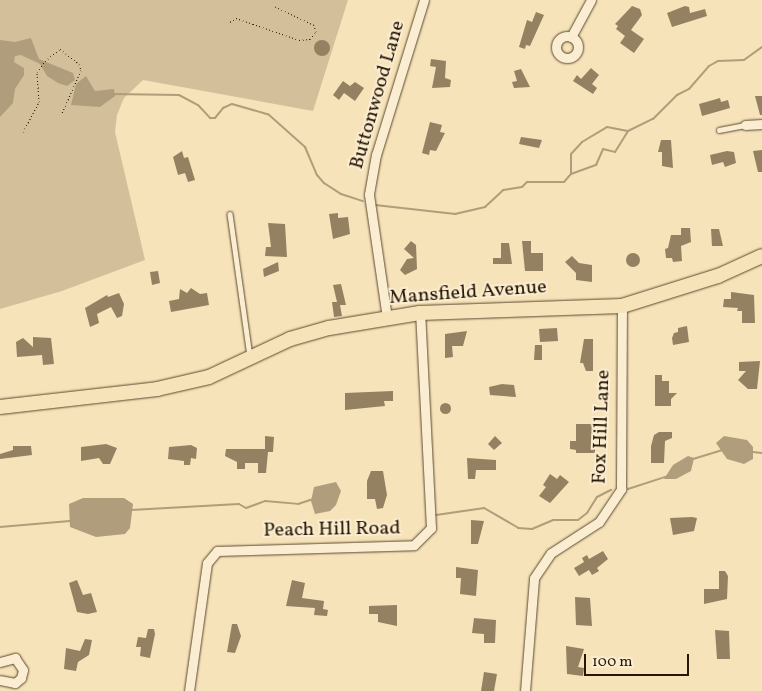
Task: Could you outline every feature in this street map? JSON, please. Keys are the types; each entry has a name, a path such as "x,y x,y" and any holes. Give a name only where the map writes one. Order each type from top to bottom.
{"main road":[{"name":"Mansfield Avenue","path":"0,407 157,389 209,377 290,339 329,328 420,312 622,306 705,280 762,256"}],"street":[{"name":"Buttonwood Lane","path":"387,318 369,194 376,155 424,0"},
{"path":"571,37 591,0"},
{"path":"745,125 762,124"},
{"name":"Fox Hill Lane","path":"525,691 534,578 551,553 600,522 621,490 622,306"},
{"name":"Peach Hill Road","path":"189,691 207,563 217,551 414,545 430,528 420,312"},
{"path":"0,662 15,658 23,670 14,683 0,680"}],"lane":[{"path":"719,130 745,125"},
{"path":"230,214 250,358"}],"path":[{"path":"230,22 236,18 299,40 310,39 316,32 314,24 274,6"},
{"path":"23,132 38,102 40,68 45,61 60,49 67,52 81,67 62,113"}],"shaded area":[{"path":"0,0 348,0 313,111 143,80 124,98 117,115 115,132 145,260 62,291 0,309"},
{"path":"31,38 39,59 73,73 75,80 67,86 58,83 47,76 40,64 21,55 15,56 14,62 24,68 24,75 15,89 13,103 0,117 0,40 15,42"},
{"path":"86,76 95,91 114,89 115,96 100,107 71,105 76,84"},
{"path":"724,436 747,440 753,447 753,459 744,464 727,459 716,443"},
{"path":"688,456 694,458 691,471 676,479 664,479 673,465"},
{"path":"336,482 341,491 336,505 330,511 315,514 311,501 314,487"},
{"path":"83,498 124,498 133,504 130,528 125,534 96,537 70,527 69,504"}],"building":[{"path":"632,6 640,9 642,15 631,30 644,39 634,53 620,43 625,36 616,29 618,26 615,24"},
{"path":"685,6 689,7 690,13 705,9 707,16 672,27 667,13"},
{"path":"536,12 544,15 530,46 526,45 525,49 519,47 527,20 532,22"},
{"path":"322,40 328,42 330,48 328,54 322,56 316,54 314,48 316,42"},
{"path":"431,59 446,61 445,78 451,80 450,87 432,88 436,67 430,66"},
{"path":"591,68 599,75 592,84 597,88 593,94 573,81 577,75 581,79"},
{"path":"521,69 530,87 514,88 512,82 517,81 514,71"},
{"path":"343,81 350,86 355,82 364,88 355,101 344,93 339,100 333,95"},
{"path":"755,96 762,96 762,115 760,115"},
{"path":"720,98 721,102 728,100 730,108 702,116 699,104"},
{"path":"430,122 442,125 440,132 445,133 436,151 430,150 429,155 422,153"},
{"path":"521,137 542,140 539,148 519,144"},
{"path":"661,140 671,140 673,168 662,166 662,152 658,152"},
{"path":"762,150 762,172 758,172 753,151"},
{"path":"182,151 184,158 188,157 195,180 188,182 185,173 178,175 173,157"},
{"path":"727,151 734,152 736,163 725,167 723,162 712,165 710,155"},
{"path":"338,213 338,218 348,217 350,234 333,239 329,214"},
{"path":"268,223 285,224 287,257 265,256 266,247 271,247"},
{"path":"681,228 690,228 691,242 681,246 682,261 673,262 672,258 666,258 665,249 668,248 671,235 681,235"},
{"path":"711,229 719,229 723,246 712,246"},
{"path":"411,241 416,245 417,269 405,275 400,270 407,259 414,258 404,249"},
{"path":"522,241 531,241 531,253 543,253 543,271 525,271"},
{"path":"501,243 509,243 512,264 493,264 493,258 501,258"},
{"path":"630,253 636,253 640,260 636,267 630,267 626,263 626,257"},
{"path":"572,256 579,263 592,265 592,282 576,280 576,273 565,262"},
{"path":"278,262 279,271 264,277 263,269"},
{"path":"158,271 160,283 152,285 150,272"},
{"path":"341,284 346,305 340,305 342,316 334,317 332,302 337,302 333,285"},
{"path":"191,288 200,294 207,293 209,305 171,312 169,301 179,299 180,289 187,293"},
{"path":"731,292 754,295 755,323 742,323 742,311 737,311 738,308 723,307 724,299 731,299"},
{"path":"119,293 124,304 122,316 117,318 111,307 97,314 99,323 90,327 85,308 107,295 108,297"},
{"path":"687,326 689,342 673,345 672,338 674,333 678,332 678,328"},
{"path":"557,328 558,341 540,342 539,329"},
{"path":"467,331 463,346 452,346 453,357 445,358 445,334"},
{"path":"33,337 51,338 54,364 43,365 42,355 17,357 16,342 23,338 33,347"},
{"path":"584,339 593,339 593,371 586,371 583,363 580,363"},
{"path":"535,345 542,345 542,360 534,360"},
{"path":"760,361 757,389 748,389 738,380 746,371 739,371 739,362"},
{"path":"655,375 662,375 662,381 669,381 669,393 677,393 671,399 671,406 655,406"},
{"path":"502,384 514,385 516,397 490,395 489,387"},
{"path":"393,391 393,401 384,401 385,406 345,410 345,393"},
{"path":"443,403 447,403 450,408 449,412 443,413 440,410 440,406"},
{"path":"576,424 595,424 595,453 576,453 576,450 570,449 570,441 576,441"},
{"path":"659,432 672,432 672,438 665,441 664,463 651,463 651,446 654,435"},
{"path":"265,436 274,437 273,452 268,452 266,473 258,473 258,463 245,463 245,469 237,469 237,462 225,456 226,449 265,449"},
{"path":"495,436 502,443 494,450 488,444"},
{"path":"106,444 117,448 110,464 103,464 99,458 81,461 81,447"},
{"path":"191,445 197,448 196,459 191,458 190,465 184,465 184,461 168,459 169,447"},
{"path":"13,446 31,446 32,455 0,459 0,454 13,450"},
{"path":"467,458 496,460 496,470 476,470 475,479 468,479"},
{"path":"371,471 383,471 387,495 383,508 377,509 375,499 367,499 367,481"},
{"path":"550,474 557,479 560,475 569,482 550,503 539,496 546,487 543,485"},
{"path":"670,518 697,518 694,531 673,535"},
{"path":"471,520 484,521 478,544 471,544"},
{"path":"603,551 608,559 597,568 599,571 592,575 589,570 579,576 574,568 584,562 582,558 587,555 589,559"},
{"path":"456,567 478,570 476,596 460,594 461,578 456,578"},
{"path":"719,571 725,571 728,576 727,599 704,604 704,589 719,589"},
{"path":"77,580 83,595 91,593 97,612 88,614 77,612 69,583"},
{"path":"292,580 305,583 302,598 324,601 323,609 328,610 327,616 314,615 315,608 286,606"},
{"path":"575,597 590,598 592,626 576,625"},
{"path":"397,605 397,626 378,622 378,614 369,614 369,606"},
{"path":"474,618 496,620 495,643 484,643 484,634 472,633"},
{"path":"232,624 237,624 241,636 235,653 227,652"},
{"path":"148,629 154,629 155,634 150,658 140,656 141,647 136,647 138,637 146,638"},
{"path":"715,630 729,631 730,659 717,659"},
{"path":"85,639 92,640 89,655 78,662 76,671 64,669 66,648 80,651"},
{"path":"566,646 584,649 578,667 584,668 583,676 567,674"},
{"path":"484,672 497,674 494,691 481,691"}],"waterway":[{"path":"375,205 455,214 485,207 503,190 522,187 527,182 564,182 571,174 571,154 582,142 607,127 628,131 653,119 677,95 689,89 709,66 718,61 744,60 762,47"},
{"path":"113,94 179,95 198,105 210,118 215,118 223,108 232,104 268,114 305,147 317,175 324,183 341,194 363,201"},
{"path":"571,174 596,165 603,149 615,152 628,131"},
{"path":"693,459 722,450"},
{"path":"753,452 762,453"},
{"path":"628,489 666,477"},
{"path":"436,515 484,508 518,528 532,529 553,520 578,520 587,513 597,497 611,490"},
{"path":"131,510 239,504 246,508 265,501 298,504 313,499"},
{"path":"0,527 70,521"}]}
